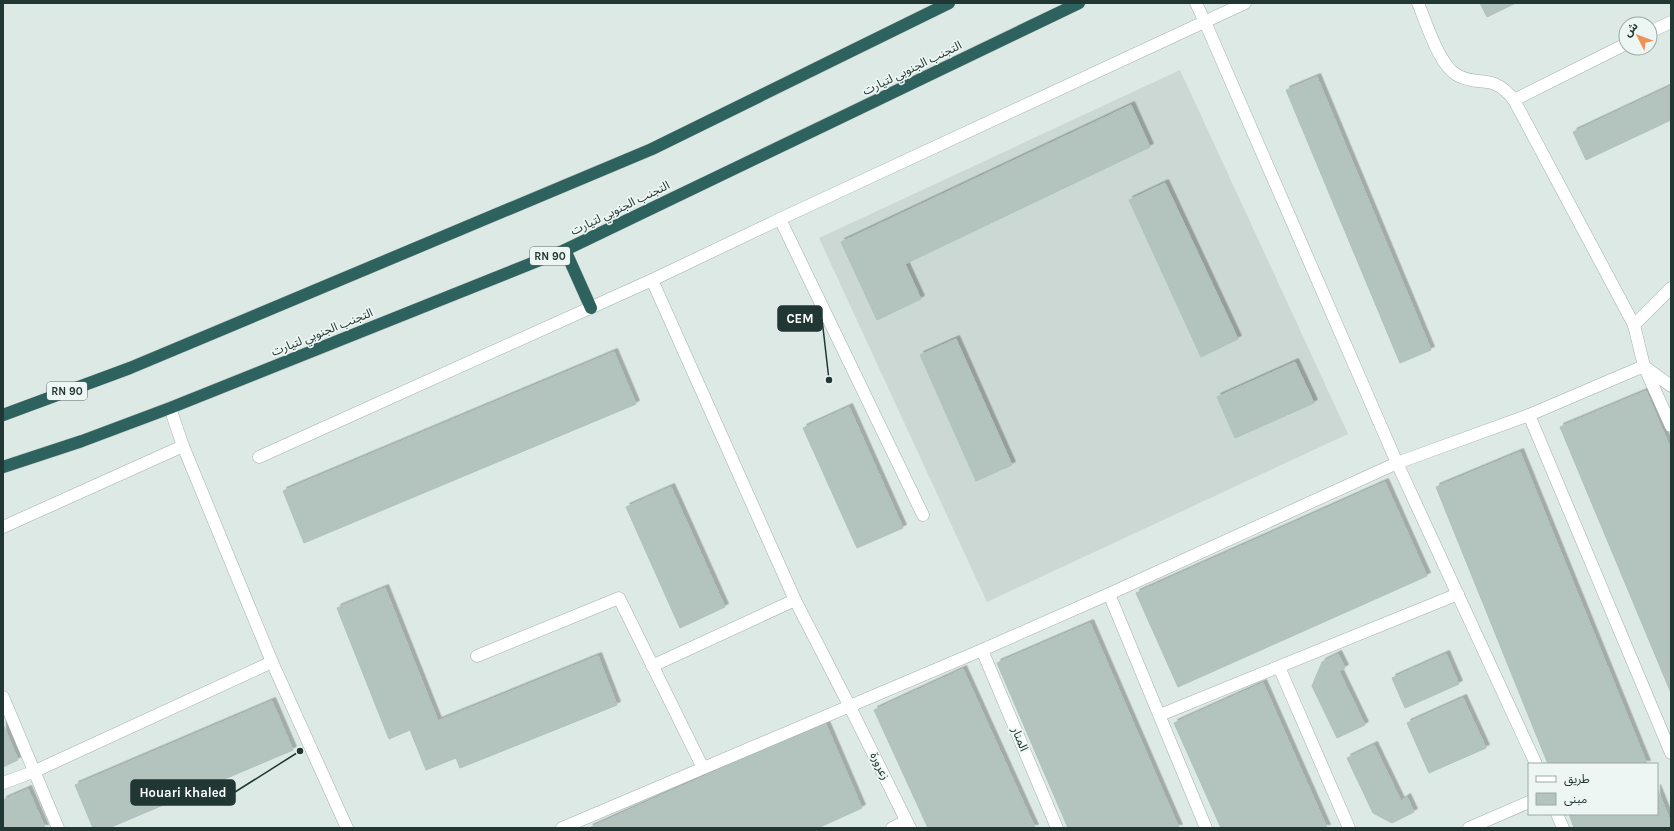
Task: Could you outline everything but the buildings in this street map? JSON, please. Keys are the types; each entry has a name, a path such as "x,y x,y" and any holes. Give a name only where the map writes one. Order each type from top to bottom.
{"highway":[{"name":"RN 90","path":"3,415 130,368 652,149 949,3"},
{"name":"التجنب الجنوبي لتيارت","path":"3,467 82,441 170,408 566,250 1079,3"},
{"path":"566,250 591,308"}],"street":[{"path":"1196,3 1397,463 1536,763"},
{"path":"259,457 652,280 1245,3"},
{"path":"1418,3 1441,57 1448,67 1456,75 1468,80 1490,82 1499,86 1514,100 1634,325 1644,366 1671,426"},
{"path":"1658,28 1671,22"},
{"path":"1514,100 1618,48"},
{"path":"780,219 923,515"},
{"name":"زعرورة","path":"652,280 794,600 850,705 908,824"},
{"path":"1634,325 1671,288"},
{"path":"1644,366 1671,386"},
{"path":"562,828 982,650 1397,463 1529,415 1644,366"},
{"path":"170,408 183,446 272,662 347,828"},
{"path":"1529,415 1671,752"},
{"path":"3,527 183,446"},
{"path":"1109,594 1206,828"},
{"path":"1160,714 1458,594"},
{"path":"477,656 619,598 703,768"},
{"path":"652,666 794,600"},
{"name":"المنار","path":"982,650 1057,828"},
{"path":"3,783 34,772 272,662"},
{"path":"1279,667 1349,828"},
{"path":"3,697 58,828"},
{"path":"1469,828 1528,802"},
{"path":"1558,815 1563,828"},
{"path":"892,828 908,824"}],"shaded area":[{"path":"1180,70 1348,434 987,602 819,238"}],"place":[{"name":"CEM","path":"829,380"},
{"name":"Houari khaled","path":"300,751"}]}
